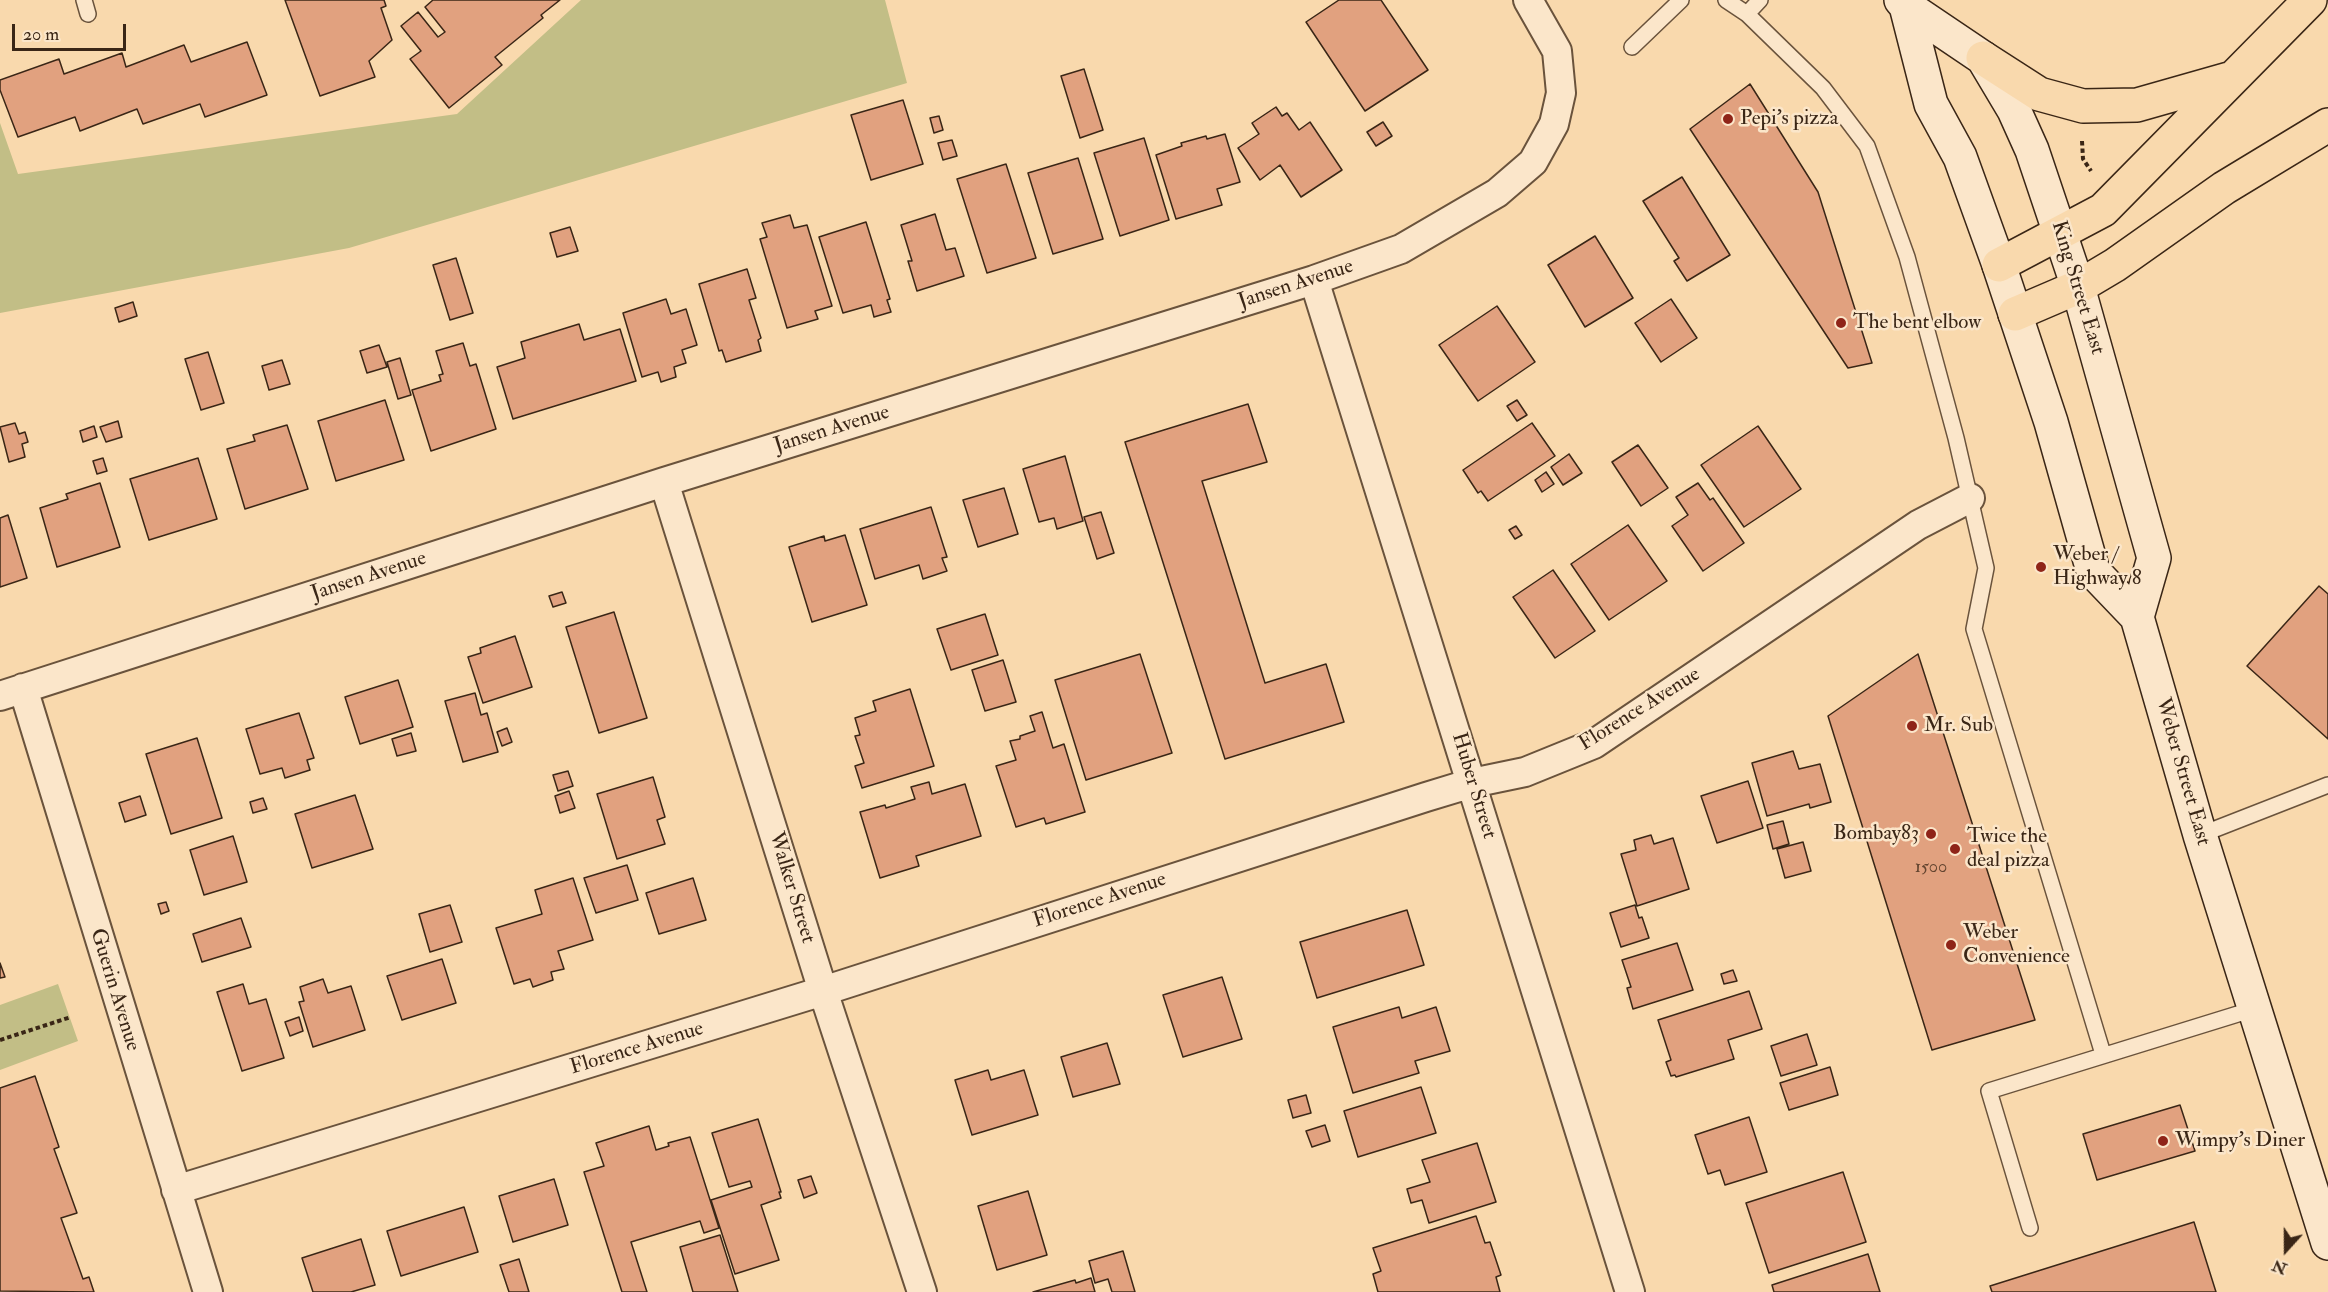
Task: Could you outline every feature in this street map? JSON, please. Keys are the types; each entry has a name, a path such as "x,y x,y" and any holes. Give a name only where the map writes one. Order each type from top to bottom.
{"highway":[{"path":"1999,265 2103,210 2310,0"},
{"path":"1983,58 2039,94 2084,106 2137,105 2233,77"},
{"path":"2015,314 2078,287 2115,265 2224,188 2328,125"}],"main road":[{"name":"King Street East","path":"1904,3 1983,58 2014,110 2032,150 2078,287 2154,558 2137,617"},
{"name":"King Street East","path":"1904,3 1931,104 1960,157 2015,314"},
{"name":"Weber Street East","path":"2015,314 2050,422 2093,571 2137,617 2200,835 2328,1243"}],"street":[{"name":"Jansen Avenue","path":"11,692 664,482 1314,280 1401,249 1497,194 1533,162 1554,124 1561,93 1557,51 1528,0"},
{"name":"Huber Street","path":"1314,280 1630,1292"},
{"name":"Walker Street","path":"664,482 823,991 922,1292"},
{"name":"Florence Avenue","path":"176,1190 823,991 1472,783 1526,772 1594,744 1918,525 1970,498"},
{"name":"Guerin Avenue","path":"11,692 208,1292"}],"lane":[{"path":"1632,47 1681,0"},
{"path":"1726,0 1747,14 1823,88 1867,146 1908,257 1986,568 1974,628 2103,1054"},
{"path":"1747,14 1760,0"},
{"path":"2200,835 2328,785"},
{"path":"2030,1228 1989,1091 2254,1009"}],"path":[{"path":"0,1040 71,1017"}],"shaded area":[{"path":"581,0 885,0 907,83 349,248 0,313 0,123 18,174 457,114"},
{"path":"58,984 78,1041 0,1070 0,1005"}],"building":[{"path":"285,0 384,0 386,6 381,8 392,40 369,61 375,77 320,96"},
{"path":"433,0 560,0 541,15 543,18 495,57 502,65 449,108 410,59 421,51 401,26 418,12 438,37 445,32 425,7"},
{"path":"1339,0 1381,0 1428,70 1365,111 1306,22"},
{"path":"247,42 267,95 205,117 200,104 143,124 137,109 80,131 75,117 18,137 0,90 0,80 59,59 64,74 122,53 126,67 184,45 191,62"},
{"path":"1084,69 1103,130 1080,138 1061,76"},
{"path":"1750,84 1818,192 1872,363 1848,368 1690,129"},
{"path":"903,100 923,164 871,180 851,115"},
{"path":"1276,107 1282,116 1287,113 1299,130 1310,122 1342,170 1301,197 1280,165 1260,180 1238,148 1259,134 1252,123"},
{"path":"939,116 943,130 934,133 930,118"},
{"path":"1383,122 1392,136 1376,146 1367,132"},
{"path":"1225,134 1240,182 1217,189 1222,205 1176,219 1156,155 1182,146 1181,143 1206,136 1207,139"},
{"path":"1144,138 1169,220 1120,236 1094,153"},
{"path":"952,140 957,156 943,160 938,143"},
{"path":"1078,158 1103,239 1053,254 1028,173"},
{"path":"1006,164 1036,258 987,273 957,179"},
{"path":"1682,177 1730,255 1687,281 1674,261 1679,258 1643,201"},
{"path":"935,214 946,250 955,248 964,276 917,291 908,261 912,261 901,225"},
{"path":"790,215 794,228 807,225 832,306 815,311 818,319 787,328 760,239 767,237 762,223"},
{"path":"866,222 890,299 887,300 891,312 874,317 871,305 843,313 819,237"},
{"path":"570,227 578,251 557,257 550,233"},
{"path":"1595,236 1633,298 1585,327 1548,265"},
{"path":"456,258 473,313 450,320 433,265"},
{"path":"747,269 756,298 749,300 761,338 758,340 761,351 726,362 722,350 719,351 699,284"},
{"path":"666,299 671,314 686,309 697,345 682,350 686,363 674,367 676,377 661,382 658,372 642,377 623,313"},
{"path":"1671,299 1697,338 1661,362 1635,323"},
{"path":"133,302 137,316 119,322 115,308"},
{"path":"1497,306 1535,362 1478,401 1439,345"},
{"path":"579,324 584,340 620,329 636,381 513,419 497,367 525,358 521,342"},
{"path":"463,343 470,366 476,364 496,429 431,451 412,390 441,381 439,375 443,374 436,351"},
{"path":"379,345 387,367 367,373 360,351"},
{"path":"208,352 224,403 201,410 185,359"},
{"path":"400,358 411,395 398,399 387,362"},
{"path":"282,360 290,384 269,390 262,366"},
{"path":"385,400 404,460 336,481 318,421"},
{"path":"1517,400 1527,415 1517,421 1507,406"},
{"path":"1248,404 1267,462 1202,481 1265,683 1326,664 1344,722 1225,759 1125,442"},
{"path":"118,421 122,437 106,442 100,427"},
{"path":"15,423 19,434 25,432 28,442 22,444 25,457 9,462 0,427"},
{"path":"1532,423 1555,456 1488,501 1481,491 1478,493 1463,470"},
{"path":"287,425 308,489 245,509 227,449 255,441 253,435"},
{"path":"94,426 97,437 83,442 80,431"},
{"path":"1758,426 1801,489 1744,527 1701,465"},
{"path":"1638,445 1668,488 1641,506 1612,462"},
{"path":"1569,454 1582,473 1563,485 1551,467"},
{"path":"1065,456 1083,521 1057,529 1054,518 1039,522 1023,469"},
{"path":"103,458 107,471 97,474 93,461"},
{"path":"198,458 217,519 149,540 130,479"},
{"path":"1546,472 1554,484 1542,492 1535,480"},
{"path":"100,483 120,547 57,567 40,508 68,499 66,494"},
{"path":"1698,483 1710,500 1713,498 1744,543 1703,571 1672,526 1688,515 1676,497"},
{"path":"1004,488 1018,534 978,547 963,500"},
{"path":"931,507 947,557 942,558 947,571 923,579 919,565 875,579 860,529"},
{"path":"1101,512 1114,553 1097,559 1084,517"},
{"path":"8,515 27,578 0,587 0,518"},
{"path":"1628,525 1667,581 1609,620 1571,564"},
{"path":"1516,526 1522,535 1515,539 1509,530"},
{"path":"845,535 867,605 812,622 789,547 824,536 825,541"},
{"path":"1553,570 1595,631 1555,658 1513,597"},
{"path":"2319,586 2328,594 2328,739 2247,666"},
{"path":"562,592 566,603 553,607 549,596"},
{"path":"614,612 647,718 599,733 566,627"},
{"path":"985,614 998,655 951,670 937,629"},
{"path":"515,636 532,687 483,703 468,657 481,653 480,648"},
{"path":"1140,654 1172,753 1086,780 1055,680"},
{"path":"1918,654 2035,1020 1932,1050 1828,716"},
{"path":"1003,660 1016,702 985,711 972,670"},
{"path":"398,680 413,727 360,744 345,697"},
{"path":"910,689 934,766 862,788 855,766 864,763 855,736 860,735 855,718 876,711 873,701"},
{"path":"475,693 481,715 487,713 498,752 463,762 445,701"},
{"path":"1042,712 1053,748 1064,744 1085,812 1046,824 1044,818 1016,827 996,766 1016,760 1010,741 1020,739 1020,736 1035,731 1030,716"},
{"path":"299,713 314,758 307,760 310,770 285,778 282,768 260,774 246,729"},
{"path":"507,728 512,742 502,746 497,732"},
{"path":"411,733 416,751 397,756 392,739"},
{"path":"197,738 222,818 171,834 146,754"},
{"path":"1793,751 1799,769 1820,764 1831,802 1810,808 1809,804 1767,816 1752,763"},
{"path":"568,771 573,786 558,791 553,775"},
{"path":"653,777 665,817 657,820 665,844 617,859 597,794"},
{"path":"1748,781 1763,828 1717,843 1701,796"},
{"path":"929,782 932,794 965,784 981,836 916,856 919,866 880,878 860,812 885,805 886,808 915,799 911,787"},
{"path":"569,791 575,808 560,813 555,796"},
{"path":"355,795 373,849 312,868 295,814"},
{"path":"140,796 146,815 125,822 119,803"},
{"path":"263,798 267,809 253,813 250,802"},
{"path":"1783,821 1789,844 1773,849 1767,825"},
{"path":"1651,835 1654,844 1673,838 1689,889 1637,906 1621,854 1636,850 1634,840"},
{"path":"233,836 247,882 204,895 190,850"},
{"path":"1803,842 1811,871 1785,878 1777,849"},
{"path":"627,865 638,900 596,913 584,878"},
{"path":"573,878 593,940 558,951 564,969 551,972 553,980 533,987 530,979 514,984 496,928 542,914 535,890"},
{"path":"693,878 706,920 659,934 646,893"},
{"path":"166,902 169,911 161,914 158,904"},
{"path":"450,905 462,942 430,952 419,914"},
{"path":"1635,905 1649,938 1621,947 1610,913"},
{"path":"1407,910 1424,965 1317,998 1300,942"},
{"path":"241,918 251,947 202,962 193,934"},
{"path":"1677,943 1693,990 1633,1009 1627,988 1631,987 1622,960"},
{"path":"442,959 456,1003 402,1020 387,976"},
{"path":"0,963 5,977 0,978"},
{"path":"1733,970 1737,981 1724,984 1721,974"},
{"path":"1222,977 1242,1039 1183,1057 1163,995"},
{"path":"323,979 328,993 351,986 365,1030 313,1047 299,1002 304,1001 300,987"},
{"path":"243,984 249,1004 266,999 284,1058 242,1071 217,992"},
{"path":"1749,991 1762,1029 1728,1040 1734,1059 1676,1077 1671,1076 1666,1062 1671,1060 1658,1020"},
{"path":"1399,1007 1402,1018 1436,1007 1450,1051 1415,1061 1419,1073 1353,1093 1333,1027"},
{"path":"299,1017 303,1031 290,1036 285,1022"},
{"path":"1807,1034 1817,1065 1781,1076 1771,1046"},
{"path":"1107,1043 1120,1084 1073,1097 1061,1057"},
{"path":"1830,1067 1838,1095 1789,1110 1780,1083"},
{"path":"988,1070 991,1080 1024,1070 1038,1115 972,1135 955,1080"},
{"path":"35,1076 59,1147 54,1149 77,1213 61,1218 83,1279 89,1277 94,1292 0,1291 0,1088"},
{"path":"1421,1087 1436,1133 1358,1157 1344,1111"},
{"path":"1306,1095 1311,1113 1293,1118 1288,1100"},
{"path":"2180,1105 2195,1151 2097,1180 2083,1134"},
{"path":"1749,1117 1767,1172 1725,1185 1720,1170 1708,1174 1695,1135"},
{"path":"758,1119 781,1192 779,1192 781,1198 761,1205 779,1260 735,1274 711,1200 752,1187 750,1181 729,1187 712,1133"},
{"path":"1325,1125 1330,1141 1312,1147 1306,1131"},
{"path":"649,1126 656,1150 669,1146 668,1143 690,1137 719,1228 704,1233 700,1221 631,1242 647,1292 622,1292 584,1172 604,1166 596,1143"},
{"path":"1477,1143 1496,1202 1429,1223 1422,1200 1411,1203 1407,1189 1430,1182 1422,1160"},
{"path":"1843,1172 1866,1242 1769,1273 1746,1203"},
{"path":"811,1176 817,1193 804,1198 798,1180"},
{"path":"554,1179 568,1225 513,1242 499,1196"},
{"path":"1028,1191 1047,1255 997,1270 978,1206"},
{"path":"464,1207 478,1252 401,1276 387,1231"},
{"path":"1476,1216 1485,1243 1490,1242 1501,1275 1496,1277 1500,1292 1378,1292 1373,1274 1381,1271 1373,1248"},
{"path":"2194,1222 2216,1292 1992,1292 1990,1286"},
{"path":"720,1235 738,1292 693,1292 680,1247"},
{"path":"361,1239 375,1285 351,1292 313,1292 302,1258"},
{"path":"1123,1251 1135,1292 1112,1292 1108,1279 1095,1283 1089,1261"},
{"path":"1868,1254 1880,1292 1774,1292 1772,1285"},
{"path":"519,1259 529,1292 509,1292 500,1265"},
{"path":"1091,1278 1095,1292 1033,1292 1075,1280 1076,1283"}],"place":[{"name":"Pepi's pizza","path":"1728,119"},
{"name":"The bent elbow","path":"1841,323"},
{"name":"Weber / Highway 8","path":"2041,567"},
{"name":"Mr. Sub","path":"1912,726"},
{"name":"Bombay83","path":"1931,834"},
{"name":"Twice the deal pizza","path":"1955,849"},
{"name":"Weber Convenience","path":"1951,945"},
{"name":"Wimpy's Diner","path":"2163,1141"}]}
